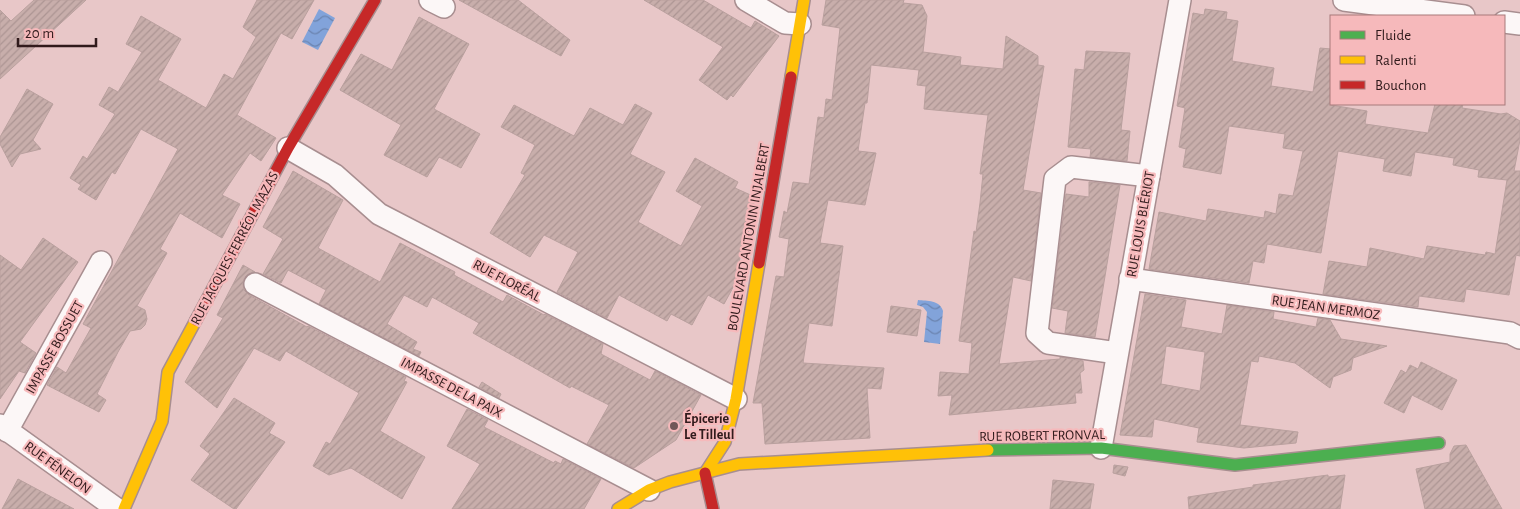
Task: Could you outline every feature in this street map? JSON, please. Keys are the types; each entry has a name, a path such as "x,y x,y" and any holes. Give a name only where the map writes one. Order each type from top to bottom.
{"street":[{"name":"RUE JACQUES FERRÉOL MAZAS","path":"124,509 162,421 168,372 288,148 375,0"},
{"path":"746,0 785,23 800,24"},
{"name":"BOULEVARD ANTONIN INJALBERT","path":"705,473 725,442 736,399 804,0"},
{"name":"RUE LOUIS BLÉRIOT","path":"1100,448 1180,0"},
{"path":"1344,0 1456,15"},
{"path":"1505,22 1520,24"},
{"name":"RUE FLORÉAL","path":"288,148 335,175 379,214 736,399"},
{"path":"1117,353 1048,343 1036,333 1055,179 1071,167 1148,176"},
{"name":"IMPASSE BOSSUET","path":"4,428 101,262"},
{"name":"RUE JEAN MERMOZ","path":"1130,279 1510,333 1520,338"},
{"name":"IMPASSE DE LA PAIX","path":"255,284 649,490"},
{"name":"RUE FÉNELON","path":"4,428 117,509"},
{"name":"RUE ROBERT FRONVAL","path":"618,509 649,490 670,482 739,464 981,450 1100,448 1235,465 1439,443"},
{"path":"705,473 713,509"}],"water":[{"path":"319,9 335,18 318,50 302,42"},
{"path":"918,300 936,303 943,311 940,344 924,342 927,312 923,307 917,305"}],"building":[{"path":"34,0 86,0 0,79 0,10 11,21"},
{"path":"257,0 314,0 292,39 281,33 237,115 276,138 261,161 250,153 222,195 240,204 222,238 180,213 160,249 167,253 137,306 145,310 147,319 145,325 141,329 130,331 118,352 97,394 106,400 99,412 47,385 57,367 66,373 91,328 83,324 178,149 141,129 115,174 112,172 96,200 78,189 81,185 70,178 83,156 87,159 115,114 99,105 109,87 118,92 142,52 126,44 141,16 181,39 158,80 206,108 224,74 233,79 256,37 243,27"},
{"path":"459,0 518,0 570,40 561,56"},
{"path":"644,0 703,0 751,28 755,21 779,36 733,97 731,95 727,100 699,80 723,47"},
{"path":"826,0 904,0 903,3 922,5 927,16 923,52 961,57 960,65 1003,69 1006,36 1038,56 1038,65 1044,66 1023,190 1041,193 1031,281 1013,277 999,364 1060,359 1060,357 1083,361 1084,370 1080,373 1082,393 1075,393 1076,403 949,415 952,395 938,396 940,372 969,374 972,343 959,341 974,231 976,232 980,203 983,174 980,174 988,115 924,109 926,86 917,85 919,70 871,65 867,103 865,103 858,151 876,153 865,205 828,200 820,243 843,246 832,326 809,323 803,363 884,368 881,389 867,388 870,438 765,444 762,403 753,403 776,276 784,277 789,239 779,237 784,211 787,213 793,182 809,184 818,117 824,118 826,99 832,100 840,28 822,25"},
{"path":"1205,9 1227,12 1226,19 1238,21 1232,61 1274,68 1271,86 1313,92 1320,48 1330,49 1330,105 1367,111 1365,124 1428,133 1435,105 1463,105 1462,108 1501,114 1507,113 1520,121 1520,140 1514,171 1520,171 1520,256 1516,255 1509,295 1466,289 1464,302 1419,296 1418,307 1323,294 1329,261 1367,267 1370,248 1424,259 1427,246 1485,255 1486,252 1495,254 1507,180 1478,177 1479,170 1453,165 1454,158 1415,152 1411,176 1383,171 1385,159 1338,151 1321,253 1267,244 1264,263 1253,261 1249,283 1149,269 1159,212 1206,221 1208,209 1264,218 1265,211 1276,214 1279,194 1293,196 1303,151 1283,148 1285,134 1229,126 1221,174 1183,167 1186,149 1179,147 1185,108 1177,106 1193,13 1204,15"},
{"path":"419,17 469,44 434,109 480,134 461,168 439,157 427,177 384,155 401,125 340,90 361,54 392,70"},
{"path":"1086,51 1130,53 1121,130 1130,131 1127,161 1090,157 1091,149 1068,147 1075,69 1084,70"},
{"path":"27,89 53,104 33,140 41,149 20,154 12,167 0,144 0,137"},
{"path":"635,104 652,113 630,154 665,172 638,222 681,246 702,206 676,191 695,158 738,182 735,188 755,197 748,233 744,233 736,282 724,304 708,295 692,325 671,314 667,321 619,295 607,318 557,292 578,252 544,235 530,257 490,233 525,175 521,173 535,145 501,127 514,105 574,136 590,108 623,125"},
{"path":"293,171 343,200 318,248 380,282 400,243 455,272 454,275 503,302 507,295 603,344 601,354 650,380 655,371 701,395 676,440 634,468 587,444 609,405 571,386 570,388 473,333 479,323 432,297 427,307 404,295 387,324 417,342 413,349 421,352 419,356 319,304 326,290 288,270 281,283 263,274 283,239 263,227"},
{"path":"1089,182 1120,185 1095,337 1065,333 1068,311 1052,308 1066,194 1089,197"},
{"path":"43,238 78,262 20,342 36,353 25,373 19,371 0,399 0,255 21,270"},
{"path":"243,265 255,272 248,274 244,279 244,290 249,295 307,327 406,377 404,381 407,382 380,431 425,457 402,499 351,468 329,475 313,466 326,442 330,444 359,393 286,351 280,361 254,348 217,408 185,382 223,318 217,315"},
{"path":"1145,294 1186,300 1181,327 1222,334 1227,305 1274,312 1273,319 1316,327 1318,318 1330,320 1341,339 1387,346 1353,358 1351,370 1333,377 1330,388 1295,363 1259,356 1258,362 1251,361 1240,425 1298,432 1296,443 1244,448 1197,442 1199,428 1154,419 1152,437 1120,435","holes":["1166,346 1205,352 1200,391 1161,384"]},
{"path":"891,306 921,310 917,336 887,332"},
{"path":"1421,362 1457,380 1442,410 1412,395 1404,413 1384,403 1401,370 1406,373 1410,365 1418,369"},
{"path":"482,382 501,394 499,398 479,387"},
{"path":"234,398 275,423 269,433 285,442 236,509 191,480 210,454 200,446"},
{"path":"467,409 488,420 484,427 554,463 555,461 561,464 563,459 601,479 584,509 452,509 480,464 447,446"},
{"path":"1466,445 1502,509 1425,509 1416,469 1450,462 1450,454 1454,446"},
{"path":"1114,465 1128,467 1125,476 1113,473"},
{"path":"1328,475 1328,477 1345,475 1340,509 1189,509 1188,497 1253,487 1253,485"},
{"path":"18,479 74,509 2,509"},
{"path":"1053,480 1094,484 1090,509 1050,509"}],"traffic: fast":[{"path":"988,450 1101,448 1235,465 1439,443"}],"traffic: slow":[{"path":"791,77 804,0"},
{"path":"705,473 725,442 736,399 759,263"},
{"path":"124,509 162,421 168,372 196,320"},
{"path":"618,509 649,490 670,482 739,464 988,450"}],"traffic: jam":[{"path":"196,320 288,148 375,0"},
{"path":"759,263 791,77"},
{"path":"705,473 713,509"}],"place":[{"name":"Épicerie Le Tilleul","path":"674,426"}]}
